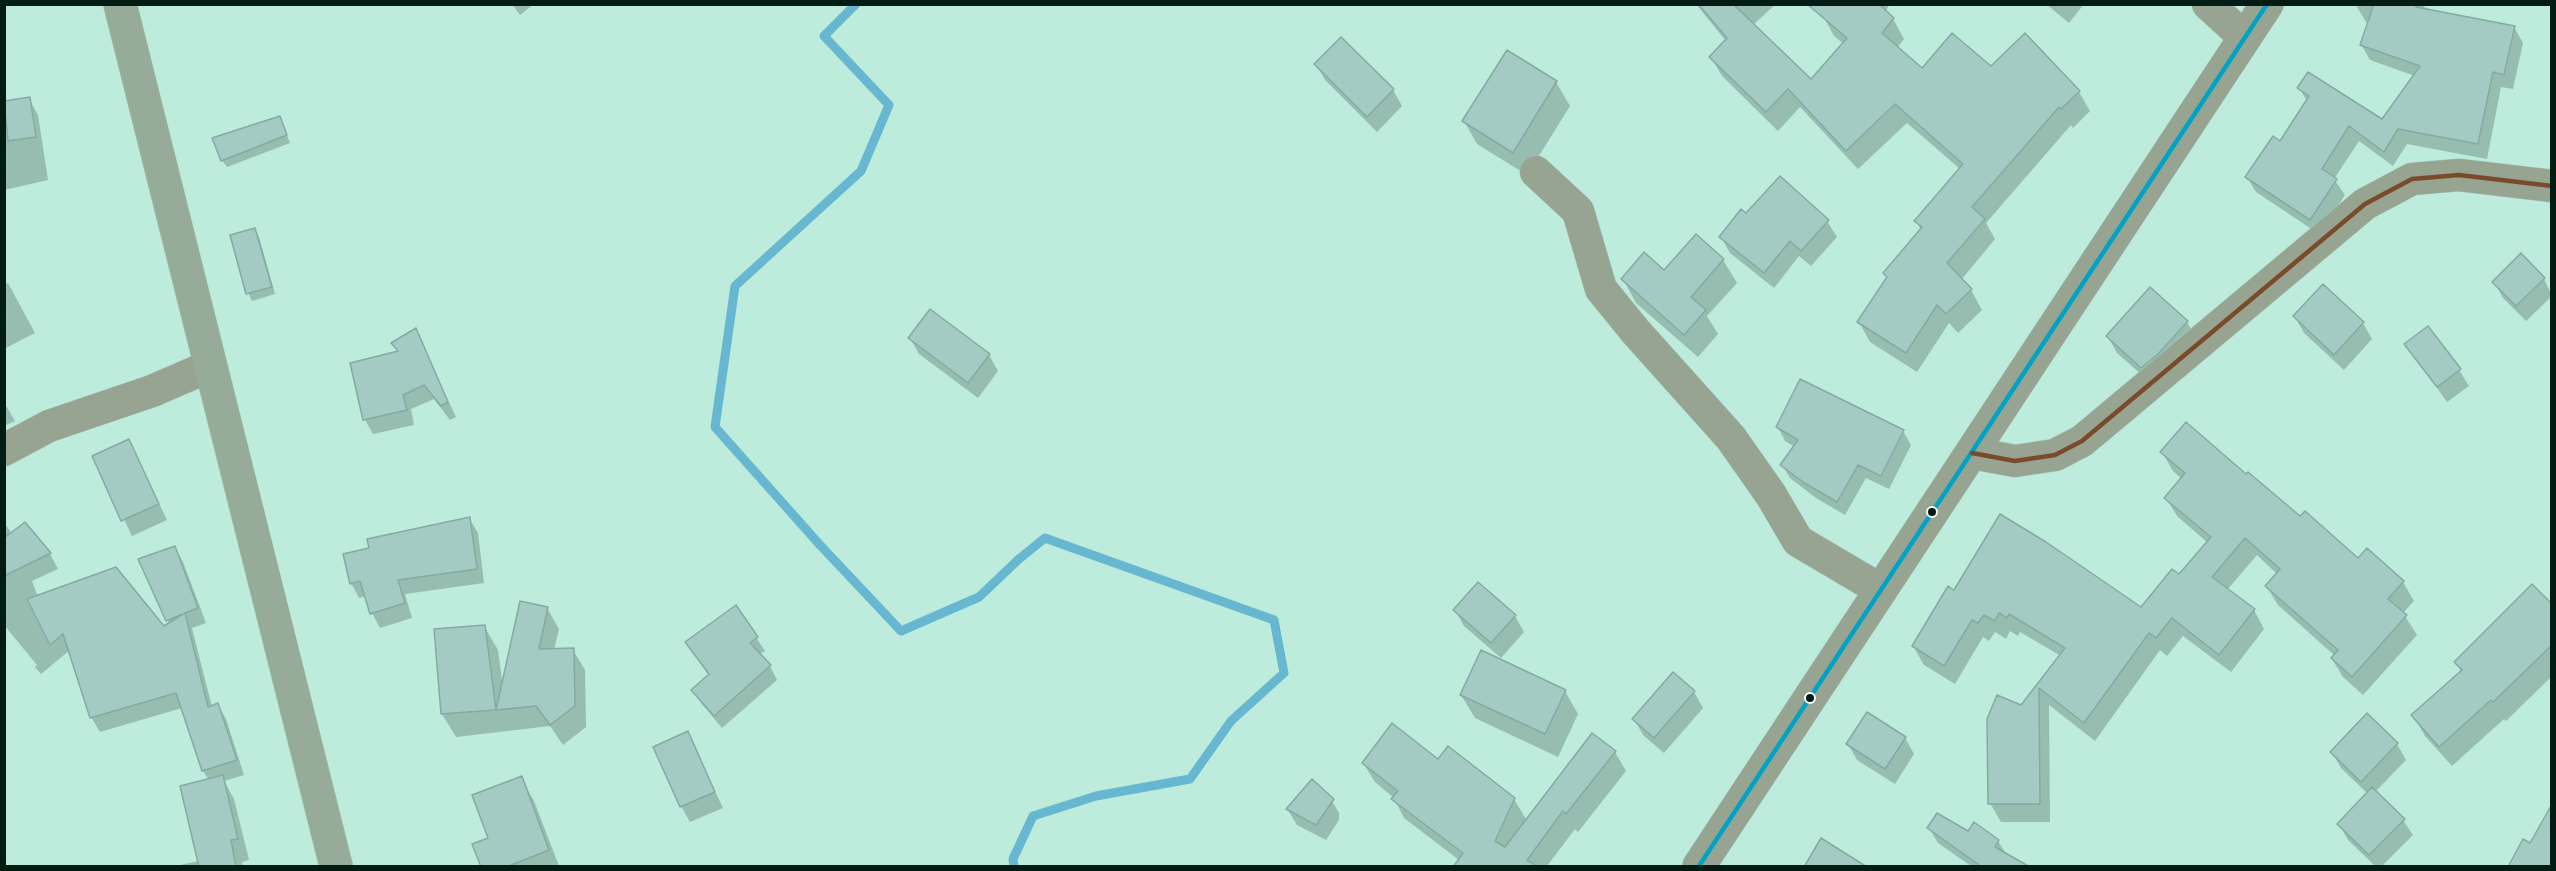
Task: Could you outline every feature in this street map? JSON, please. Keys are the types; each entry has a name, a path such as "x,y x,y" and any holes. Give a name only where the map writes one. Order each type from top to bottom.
{"main road":[{"path":"120,4 336,867"}],"street":[{"path":"2208,4 2244,37"},
{"path":"1699,867 2267,4"},
{"path":"1536,172 1578,211 1601,289 1636,332 1731,438 1771,495 1798,541 1881,591"},
{"path":"1972,453 2015,461 2055,455 2082,441 2365,204 2412,179 2459,175 2552,186"},
{"path":"4,450 49,426 152,392 210,366"}],"building":[{"path":"1698,4 1733,4 1811,79 1847,38 1807,4 1879,4 1894,18 1882,33 1922,68 1952,33 1991,66 2025,33 2080,91 2061,109 2059,107 1972,207 1985,219 1947,263 1972,289 1946,314 1937,305 1906,353 1857,322 1887,277 1883,273 1922,227 1914,221 1963,164 1895,104 1846,151 1788,89 1766,112 1709,57 1727,38"},
{"path":"2374,4 2417,4 2416,7 2515,26 2504,75 2493,72 2478,144 2398,129 2384,152 2349,126 2322,169 2337,179 2310,220 2245,177 2273,136 2280,141 2309,96 2297,88 2308,72 2382,119 2420,66 2360,45"},
{"path":"1341,37 1394,89 1367,117 1314,64"},
{"path":"1507,50 1557,81 1513,153 1462,121"},
{"path":"30,97 36,137 8,141 4,101"},
{"path":"280,116 287,135 221,161 212,138"},
{"path":"1780,176 1829,220 1801,251 1790,241 1764,273 1719,237 1741,209 1746,213"},
{"path":"255,228 272,287 246,294 230,235"},
{"path":"1696,234 1724,259 1691,297 1706,310 1684,335 1621,279 1644,252 1664,270"},
{"path":"2521,253 2545,278 2516,306 2492,282"},
{"path":"2323,284 2364,322 2334,355 2293,316"},
{"path":"2150,287 2188,321 2158,354 2141,368 2106,336"},
{"path":"930,309 990,354 968,383 908,338"},
{"path":"2428,326 2461,369 2437,387 2404,344"},
{"path":"416,328 448,402 441,406 424,385 403,395 407,410 363,420 350,363 398,351 391,343"},
{"path":"1800,379 1904,430 1881,476 1858,465 1837,502 1780,465 1798,440 1776,427"},
{"path":"2186,422 2246,474 2248,472 2300,516 2305,511 2358,558 2367,548 2404,581 2388,599 2407,615 2352,677 2331,658 2338,650 2265,586 2280,569 2245,538 2212,577 2255,609 2219,655 2172,618 2156,638 2149,633 2084,723 2039,688 2040,804 1988,804 1987,719 1997,695 2021,705 2065,648 2009,614 2007,618 1999,613 1995,621 1984,615 1978,623 1972,620 1944,666 1912,646 1948,586 1954,590 2000,514 2046,542 2141,607 2172,569 2179,574 2211,537 2164,498 2185,473 2160,452"},
{"path":"129,439 159,504 121,521 92,456"},
{"path":"470,517 477,569 398,580 405,603 370,614 360,581 350,584 343,554 369,548 367,539"},
{"path":"25,522 51,553 4,576 4,538"},
{"path":"175,546 198,608 185,613 208,707 218,703 237,760 202,771 176,693 90,718 63,634 50,645 27,599 116,567 164,626 183,614 166,621 138,559"},
{"path":"1478,582 1516,615 1491,643 1453,610"},
{"path":"2532,584 2552,604 2552,645 2493,702 2491,700 2439,747 2411,715 2462,670 2454,662"},
{"path":"520,601 548,607 539,649 574,648 575,706 550,725 536,706 496,710"},
{"path":"736,605 758,637 750,643 771,665 714,716 691,690 709,674 685,642"},
{"path":"485,625 496,710 441,714 434,629"},
{"path":"1481,650 1566,690 1545,734 1460,695"},
{"path":"1673,672 1695,691 1654,738 1632,719"},
{"path":"1867,712 1906,737 1885,769 1846,744"},
{"path":"2367,713 2398,743 2361,782 2330,752"},
{"path":"1392,723 1438,759 1448,746 1515,798 1495,841 1505,847 1592,733 1616,751 1566,814 1563,811 1527,860 1538,867 1453,867 1463,853 1391,799 1398,791 1362,763"},
{"path":"688,731 715,792 680,807 653,747"},
{"path":"223,775 238,839 231,840 236,867 199,867 180,786"},
{"path":"522,776 549,850 506,867 481,867 472,844 488,838 472,795"},
{"path":"1312,779 1334,799 1316,825 1286,809"},
{"path":"2372,787 2405,819 2369,855 2337,824"},
{"path":"2552,804 2552,867 2508,867 2523,839 2530,843"},
{"path":"1937,813 1968,831 1974,822 1999,840 1995,847 2030,867 1982,867 1927,828"},
{"path":"1821,838 1867,867 1804,867"}],"waterway":[{"path":"856,4 824,36 889,105 861,171 735,286 715,427 820,545 901,631 979,597 1045,538 1274,620 1284,673 1231,721 1190,779 1096,796 1033,816 1013,859 1014,866"}],"transit line":[{"path":"1699,866 2267,4"},
{"path":"1972,453 2015,461 2055,455 2082,441 2365,204 2412,179 2459,175 2552,186"}]}
